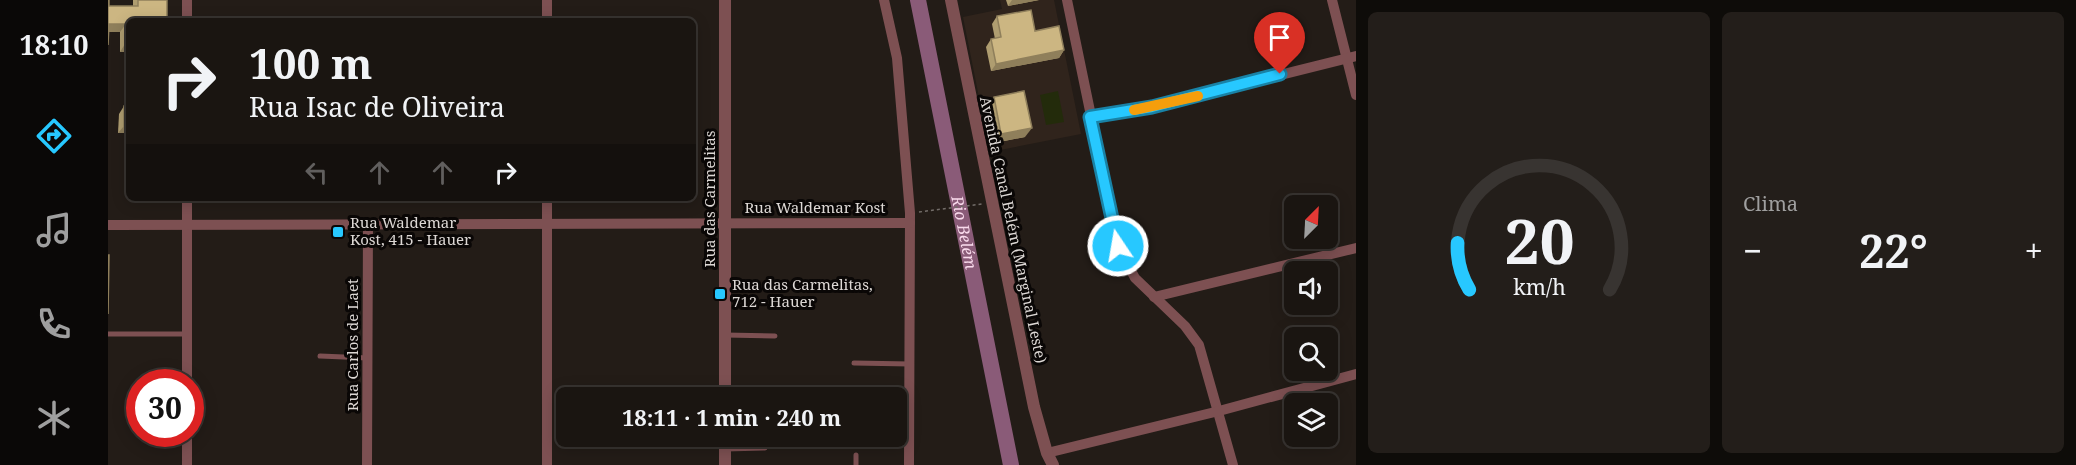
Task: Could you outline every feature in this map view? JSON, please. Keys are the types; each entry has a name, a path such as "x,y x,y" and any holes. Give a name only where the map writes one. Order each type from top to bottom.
{"street":[{"path":"187,0 187,18"},
{"path":"547,18 548,0"},
{"name":"Rua das Carmelitas","path":"724,0 725,387"},
{"path":"884,0 897,58 910,218 909,465"},
{"name":"Avenida Canal Belém (Marginal Leste)","path":"951,0 1034,407 1047,453 1053,465"},
{"path":"1067,0 1118,246 1135,278 1185,326 1199,345 1233,465"},
{"path":"1332,0 1351,57 1356,95"},
{"path":"1090,117 1152,107 1351,57"},
{"path":"187,201 187,369"},
{"path":"547,201 547,465"},
{"name":"Rua Waldemar Kost","path":"108,225 725,224 910,218"},
{"name":"Rua Carlos de Laet","path":"368,225 368,465"},
{"path":"1154,297 1356,248"},
{"path":"1047,453 1219,411 1356,374"},
{"path":"187,447 187,465"},
{"path":"725,447 725,465"}],"lane":[{"path":"108,334 187,334"},
{"path":"725,335 775,336"},
{"path":"320,356 368,358"},
{"path":"854,363 910,364"},
{"path":"757,447 765,448"},
{"path":"856,455 856,465"}],"path":[{"path":"910,218 974,205"}],"shaded area":[{"path":"1000,0 1054,0 1081,134 990,152 963,17 1002,9"}],"green space":[{"path":"1058,91 1064,122 1046,125 1040,95"}],"building":[{"path":"108,0 109,6 138,6 138,0 167,0 167,18 126,18 126,24 109,24 108,45"},
{"path":"1031,10 1035,31 1059,26 1064,50 996,64 991,39 1001,37 997,16"},
{"path":"1024,91 1032,128 1001,134 994,97"},
{"path":"124,106 126,106 126,126 124,126"},
{"path":"108,255 109,255 108,314"}],"waterway":[{"name":"Rio Belém","path":"918,0 1011,465"}],"slow traffic":[{"path":"1134,110 1198,96"}],"place":[{"name":"Rua Waldemar Kost, 415 - Hauer","path":"338,232"},
{"name":"Rua das Carmelitas, 712 - Hauer","path":"720,294"}],"route":[{"path":"1118,246 1090,117 1152,107 1280,74"}]}
